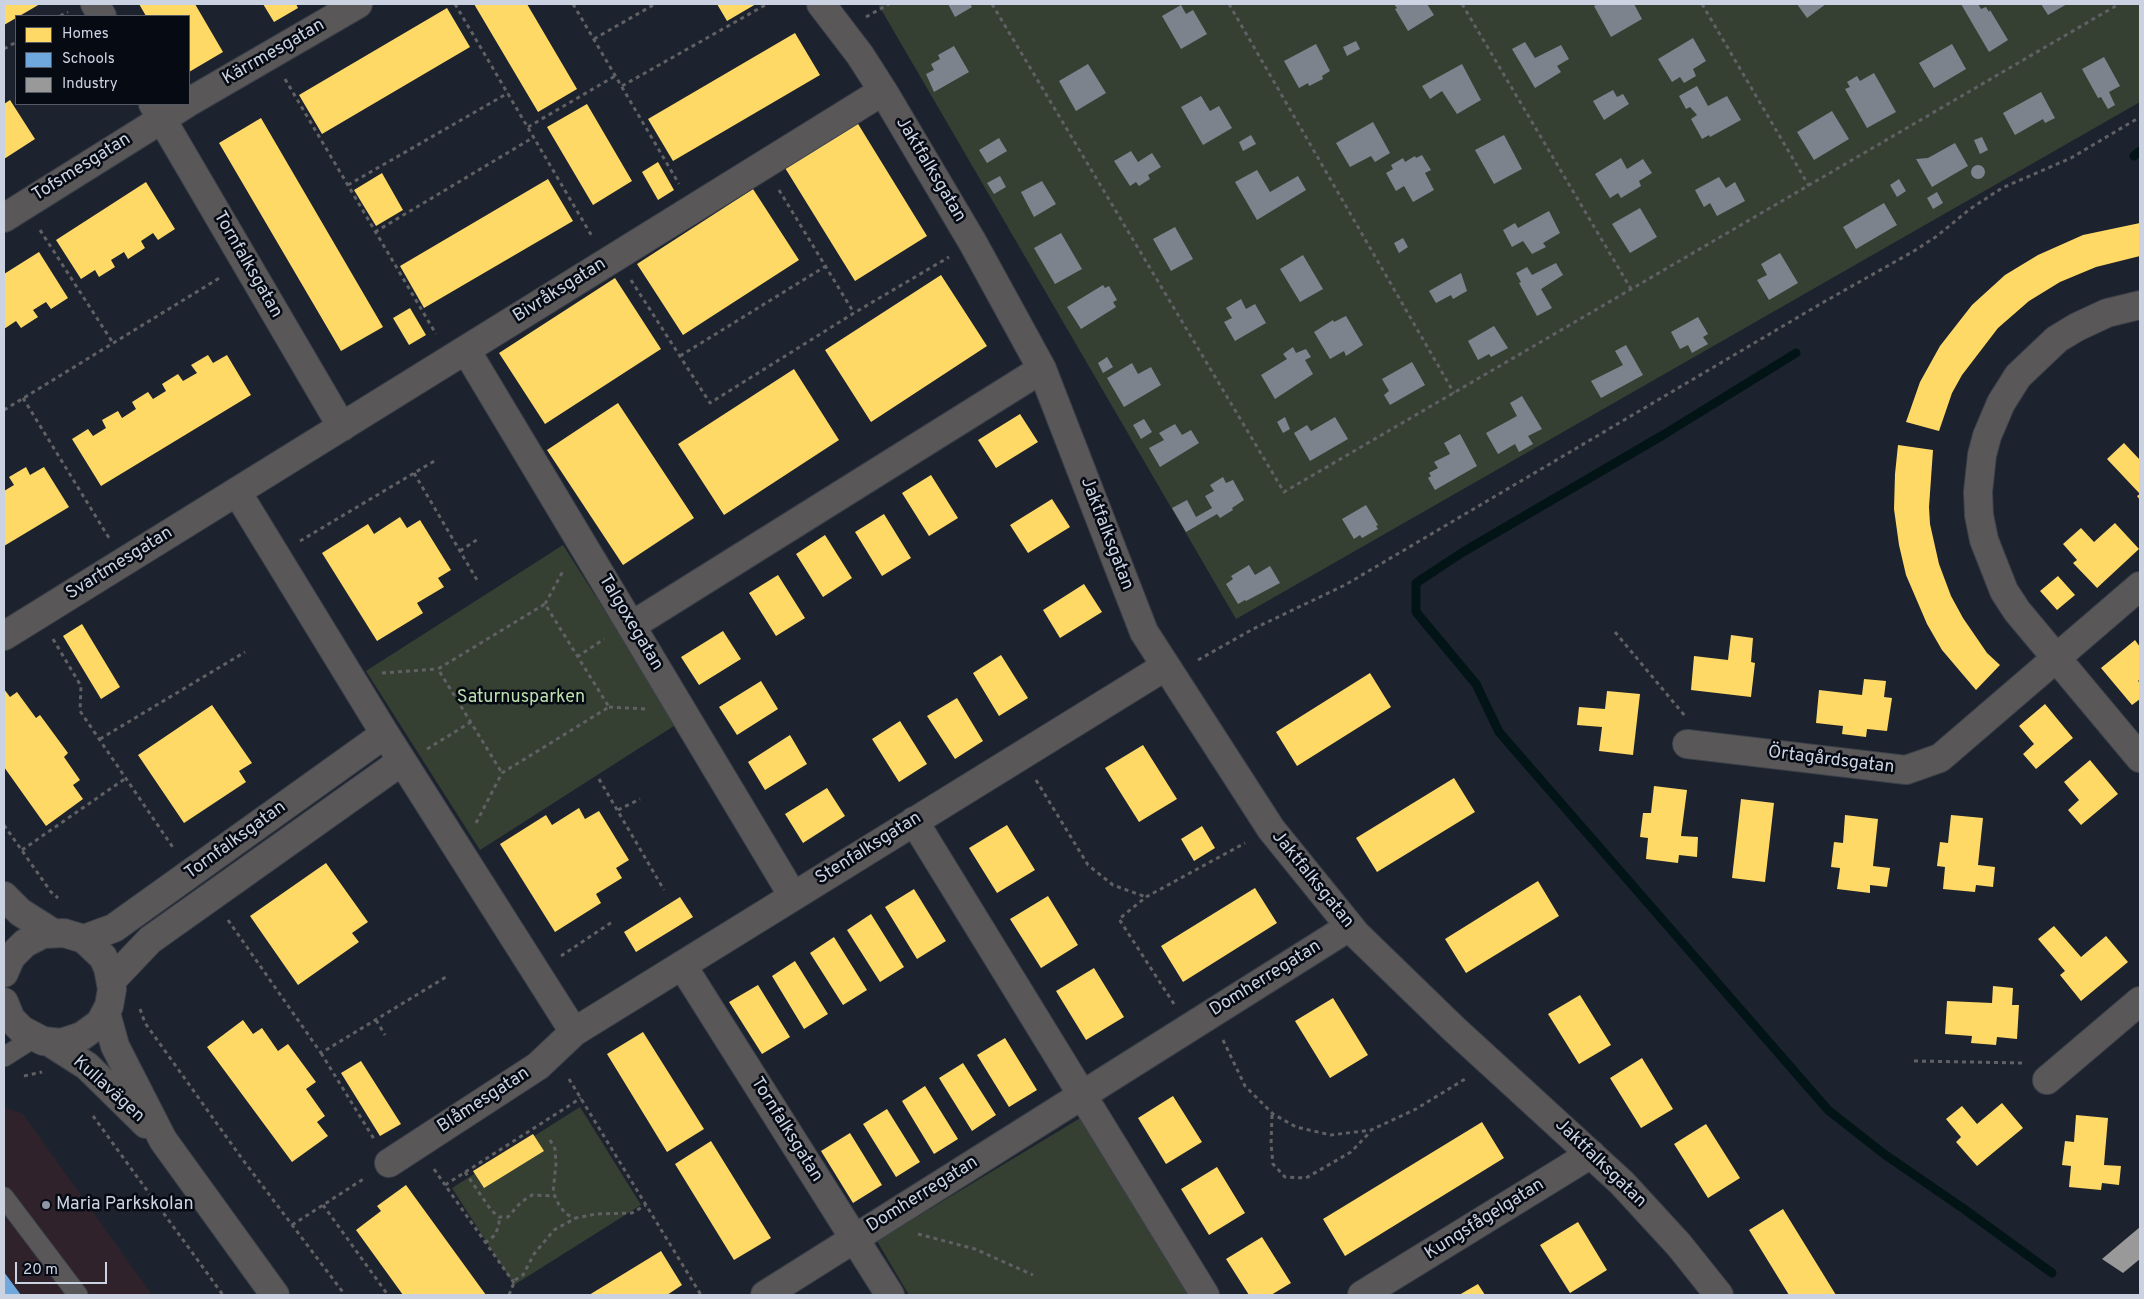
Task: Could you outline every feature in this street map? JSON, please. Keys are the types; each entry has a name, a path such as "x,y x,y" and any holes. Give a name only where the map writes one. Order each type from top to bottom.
{"street":[{"path":"95,4 101,15"},
{"name":"Kärrmesgatan","path":"190,102 358,4"},
{"name":"Jaktfalksgatan","path":"821,4 860,55 883,91 973,243 1042,369 1144,632 1271,829 1349,927 1622,1183 1660,1224 1718,1295"},
{"name":"Bivråksgatan","path":"236,492 883,91"},
{"name":"Kärrmesgatan","path":"157,111 180,105"},
{"name":"Tofsmesgatan","path":"14,212 157,111"},
{"name":"Tornfalksgatan","path":"157,111 342,427"},
{"path":"2140,305 2108,313 2077,327 2057,339 2018,376 2001,403 1987,436 1982,455 1978,492 1979,515 1984,540 2004,591 2017,611 2140,758"},
{"name":"Talgoxegatan","path":"458,354 632,626 793,896"},
{"path":"632,626 1042,369"},
{"path":"236,492 385,734 574,1032"},
{"name":"Svartmesgatan","path":"4,636 236,492"},
{"name":"Örtagårdsgatan","path":"1699,745 1906,770 1940,758 2055,657 2140,586"},
{"name":"Stenfalksgatan","path":"574,1032 1020,755 1169,671"},
{"name":"Tornfalksgatan","path":"84,940 114,928 385,734"},
{"name":"Tornfalksgatan","path":"112,980 150,940 402,761"},
{"path":"914,821 1205,1295"},
{"name":"Kullavägen","path":"4,896 20,912 53,933"},
{"name":"Domherregatan","path":"765,1295 1349,927"},
{"name":"Kullavägen","path":"4,966 10,957 33,937 53,933 74,935 84,940 103,957 112,980 111,997 106,1013 92,1030 72,1041 43,1040"},
{"name":"Tornfalksgatan","path":"682,965 864,1232 890,1295"},
{"path":"2056,1072 2140,1000"},
{"name":"Kullavägen","path":"4,1002 12,1019 22,1030 87,1066 163,1140"},
{"name":"Kullavägen","path":"106,1013 115,1046 163,1140 274,1295"},
{"name":"Blåmesgatan","path":"389,1163 538,1066 574,1032"},
{"name":"Kungsfågelgatan","path":"1376,1292 1591,1154"}],"lane":[{"path":"4,1057 43,1040"},
{"path":"4,1197 78,1295"}],"path":[{"path":"455,4 534,137 612,259 680,356 710,403 854,313 973,243"},
{"path":"573,4 693,209"},
{"path":"594,40 655,4"},
{"path":"622,86 767,4"},
{"path":"992,4 1284,492 2120,4"},
{"path":"1229,4 1454,393"},
{"path":"1462,4 1631,289"},
{"path":"1702,4 1809,186"},
{"path":"858,11 869,26"},
{"path":"62,15 68,12"},
{"path":"4,49 15,43"},
{"path":"270,55 375,232 458,354"},
{"path":"528,127 615,76"},
{"path":"348,185 508,92"},
{"path":"1169,671 1345,585 1822,303 1914,251 1938,236 1970,209 2002,188 2071,158 2140,117"},
{"path":"375,232 534,137"},
{"path":"764,165 854,313"},
{"path":"14,212 113,343"},
{"path":"680,356 826,266"},
{"path":"4,410 224,275"},
{"path":"23,398 124,562"},
{"path":"299,541 436,460"},
{"path":"414,473 477,580"},
{"path":"295,535 304,549"},
{"path":"460,551 478,539"},
{"path":"383,678 381,674 438,669 545,604 564,570"},
{"path":"470,818 475,826 502,773 609,707 545,604"},
{"path":"38,615 81,686 80,711 179,857"},
{"path":"1615,632 1699,745"},
{"path":"100,739 245,652"},
{"path":"438,669 502,773"},
{"path":"427,749 471,722"},
{"path":"422,741 432,756"},
{"path":"1020,755 1088,864 1113,885 1146,897"},
{"path":"22,850 126,778"},
{"path":"599,779 664,890"},
{"path":"618,810 640,799"},
{"path":"4,825 50,892 64,904"},
{"path":"1189,1028 1119,919 1146,897 1271,829"},
{"path":"222,912 321,1053 389,1163 292,1225"},
{"path":"556,959 612,922"},
{"path":"321,1053 446,977"},
{"path":"140,1007 145,1024 345,1295"},
{"path":"1212,1014 1245,1086 1272,1114 1296,1127 1331,1135 1371,1130 1416,1109 1491,1062"},
{"path":"376,1020 385,1035"},
{"path":"553,1052 701,1295"},
{"path":"4,1057 18,1077 49,1071"},
{"path":"1914,1061 2056,1072"},
{"path":"445,1185 581,1098"},
{"path":"90,1112 224,1295"},
{"path":"1272,1114 1271,1144 1273,1164 1285,1177 1306,1178 1351,1152 1371,1130"},
{"path":"550,1140 555,1149 556,1157 553,1192 566,1214 576,1218"},
{"path":"429,1162 514,1283"},
{"path":"465,1172 490,1210 499,1218 508,1217 522,1202 532,1195 555,1196"},
{"path":"323,1205 388,1295"},
{"path":"509,1295 515,1280 523,1274 534,1254 554,1230 576,1218 596,1214 632,1213 646,1205"},
{"path":"485,1243 495,1235 499,1225 499,1218"},
{"path":"864,1232 927,1236 975,1248 1033,1275"}],"shaded area":[{"name":"Maria Parkskolan","path":"4,1107 23,1114 152,1295 4,1295"}],"green space":[{"path":"878,4 2140,4 2140,102 1236,619"},
{"name":"Saturnusparken","path":"563,545 677,724 480,850 366,671"},
{"path":"580,1107 641,1205 514,1285 452,1188"},
{"path":"1082,1117 1190,1295 909,1295 877,1241"}],"building: Homes":[{"path":"4,4 40,4 21,15 15,15 15,19 4,25"},
{"path":"139,4 195,4 223,52 190,71 190,15 145,15"},
{"path":"263,4 296,4 298,8 274,22"},
{"path":"474,4 527,4 577,89 538,112"},
{"path":"717,4 756,4 727,21"},
{"path":"447,8 470,47 322,134 299,95"},
{"path":"795,33 820,75 673,161 648,119"},
{"path":"10,100 35,139 4,159 4,104"},
{"path":"587,104 632,181 593,205 547,127"},
{"path":"261,118 383,327 341,351 219,143"},
{"path":"855,119 927,236 855,281 782,163"},
{"path":"658,162 674,190 658,200 642,172"},
{"path":"382,173 403,210 376,226 354,190"},
{"path":"548,179 573,221 424,308 400,266"},
{"path":"146,182 175,229 158,240 153,233 141,241 145,248 128,259 124,252 111,260 115,267 99,277 95,270 81,279 56,240"},
{"path":"753,189 799,260 683,335 637,264"},
{"path":"2140,223 2140,256 2096,267 2060,282 2029,301 1998,328 1962,375 1952,393 1939,431 1906,422 1920,382 1940,346 1972,305 2005,275 2038,255 2083,235"},
{"path":"39,252 68,298 51,309 46,302 33,310 38,317 21,328 16,321 4,329 4,274"},
{"path":"941,275 987,346 871,422 825,350"},
{"path":"615,278 661,349 545,424 499,353"},
{"path":"410,308 426,335 409,345 393,318"},
{"path":"208,355 213,363 227,355 251,395 101,486 72,439 88,429 93,436 106,428 102,420 118,411 122,418 136,409 132,402 148,392 153,399 166,391 162,384 178,374 183,381 197,373 191,365"},
{"path":"794,369 839,440 724,515 678,444"},
{"path":"618,403 694,518 623,565 547,450"},
{"path":"1020,414 1038,442 996,468 978,440"},
{"path":"2124,443 2140,460 2140,494 2107,459"},
{"path":"1898,445 1933,450 1929,507 1930,524 1939,564 1951,596 1963,618 1987,653 2000,665 1976,690 1942,650 1927,624 1906,575 1899,545 1894,509"},
{"path":"26,467 30,475 44,467 69,507 4,546 4,491 14,485 9,477"},
{"path":"931,475 958,518 929,536 902,493"},
{"path":"1052,499 1070,527 1028,553 1010,525"},
{"path":"884,514 911,558 882,576 855,532"},
{"path":"400,517 407,528 420,520 451,570 438,578 444,587 417,603 423,613 377,641 322,553 368,524 374,534"},
{"path":"2115,523 2139,549 2097,588 2073,563 2077,560 2063,544 2081,528 2094,542"},
{"path":"825,535 852,578 823,597 796,554"},
{"path":"778,575 805,618 776,636 749,593"},
{"path":"2058,576 2075,595 2057,610 2040,591"},
{"path":"1084,584 1102,612 1060,638 1043,610"},
{"path":"82,624 120,687 101,699 63,636"},
{"path":"723,631 741,659 699,685 681,657"},
{"path":"1731,635 1753,638 1751,662 1755,663 1751,697 1691,690 1694,656 1728,660"},
{"path":"2135,640 2140,647 2140,679 2138,681 2140,683 2140,699 2132,705 2101,668"},
{"path":"1001,655 1028,698 999,716 973,673"},
{"path":"1370,673 1391,707 1297,766 1276,732"},
{"path":"1864,679 1886,681 1884,697 1892,698 1887,731 1867,729 1866,737 1842,734 1843,726 1816,723 1819,690 1862,695"},
{"path":"761,681 778,709 737,735 719,707"},
{"path":"4,689 10,697 17,692 36,718 40,715 68,753 64,757 80,780 73,785 83,799 46,826 4,767"},
{"path":"1607,691 1640,694 1633,755 1599,751 1602,727 1577,725 1579,707 1605,709"},
{"path":"957,698 983,741 955,759 927,716"},
{"path":"2045,704 2073,738 2036,769 2023,754 2034,744 2019,726"},
{"path":"212,705 252,763 239,771 246,782 184,823 138,755"},
{"path":"900,721 927,764 899,782 872,739"},
{"path":"790,735 807,764 765,790 748,762"},
{"path":"1143,745 1177,799 1139,822 1105,768"},
{"path":"2090,760 2118,794 2081,825 2068,810 2079,800 2064,782"},
{"path":"1454,778 1475,812 1377,872 1356,838"},
{"path":"1654,786 1687,790 1681,836 1698,837 1697,857 1679,855 1678,863 1646,859 1648,838 1640,837 1643,813 1651,813"},
{"path":"827,788 845,816 803,843 785,814"},
{"path":"1741,799 1774,803 1765,882 1732,878"},
{"path":"579,808 585,819 599,811 629,860 616,868 622,878 596,894 601,903 555,932 500,844 546,815 552,825"},
{"path":"1845,815 1878,819 1873,866 1890,868 1887,887 1870,885 1870,893 1837,889 1840,868 1831,867 1834,842 1843,843"},
{"path":"1951,815 1983,818 1978,865 1995,867 1993,887 1976,885 1975,892 1943,889 1945,867 1937,866 1940,842 1948,843"},
{"path":"1007,825 1035,870 997,893 969,848"},
{"path":"1202,826 1215,848 1194,861 1181,839"},
{"path":"326,863 368,922 352,933 359,942 298,985 250,916"},
{"path":"1538,881 1559,916 1466,973 1445,939"},
{"path":"1255,888 1277,923 1183,982 1161,946"},
{"path":"914,889 946,941 917,959 885,907"},
{"path":"1048,896 1078,945 1041,968 1010,919"},
{"path":"680,897 693,917 636,952 624,932"},
{"path":"871,914 904,967 880,982 847,930"},
{"path":"2054,926 2081,957 2106,936 2128,962 2081,1001 2060,975 2065,971 2038,939"},
{"path":"834,937 867,990 843,1005 810,953"},
{"path":"795,961 828,1014 804,1029 772,976"},
{"path":"1094,968 1124,1017 1086,1040 1056,991"},
{"path":"758,985 790,1037 762,1054 729,1002"},
{"path":"1993,986 2013,988 2012,1005 2019,1005 2017,1039 1997,1037 1996,1045 1971,1043 1972,1036 1945,1034 1947,1001 1992,1003"},
{"path":"1580,995 1611,1045 1579,1064 1548,1014"},
{"path":"1333,998 1368,1055 1330,1078 1295,1021"},
{"path":"243,1020 253,1034 262,1028 278,1051 288,1044 316,1082 306,1089 325,1116 317,1122 328,1136 292,1162 207,1047"},
{"path":"643,1032 704,1129 667,1152 607,1054"},
{"path":"1005,1038 1037,1090 1009,1107 977,1055"},
{"path":"1642,1058 1673,1109 1641,1128 1610,1078"},
{"path":"361,1061 401,1124 380,1136 341,1073"},
{"path":"963,1063 996,1115 972,1131 939,1078"},
{"path":"925,1086 958,1139 934,1154 902,1101"},
{"path":"1173,1096 1202,1142 1166,1164 1138,1118"},
{"path":"2002,1103 2023,1128 1977,1166 1956,1142 1961,1137 1946,1119 1962,1106 1977,1124"},
{"path":"887,1109 920,1162 896,1177 863,1124"},
{"path":"2076,1115 2108,1118 2104,1165 2121,1166 2119,1185 2102,1183 2101,1190 2069,1187 2071,1166 2062,1165 2065,1141 2074,1142"},
{"path":"1482,1122 1504,1158 1345,1256 1323,1219"},
{"path":"1706,1124 1740,1178 1708,1198 1674,1144"},
{"path":"850,1133 882,1185 853,1203 821,1151"},
{"path":"533,1134 544,1151 484,1188 473,1171"},
{"path":"711,1141 771,1238 734,1260 675,1164"},
{"path":"1217,1167 1245,1213 1209,1235 1181,1189"},
{"path":"406,1185 486,1295 403,1295 356,1230 381,1211 377,1206"},
{"path":"1783,1209 1836,1295 1789,1295 1749,1230"},
{"path":"1578,1222 1607,1270 1570,1293 1540,1245"},
{"path":"1262,1237 1291,1283 1271,1295 1249,1295 1226,1259"},
{"path":"661,1251 682,1285 667,1295 589,1295"},
{"path":"1478,1284 1485,1295 1459,1295"}],"building: Schools":[{"path":"4,1272 21,1295 4,1295"}],"building: Industry":[{"path":"2140,1227 2140,1259 2123,1273 2102,1259"}],"building: Other":[{"path":"948,4 970,4 972,7 955,17"},
{"path":"1394,4 1427,4 1434,15 1408,31"},
{"path":"1598,4 1634,4 1642,19 1611,37 1594,6"},
{"path":"1797,4 1826,4 1807,18"},
{"path":"1961,4 1978,4 1981,9 1986,7 1989,12 1990,10 2008,40 1989,52"},
{"path":"2041,4 2067,4 2048,15"},
{"path":"1181,5 1186,14 1193,10 1207,34 1181,49 1162,16"},
{"path":"1693,38 1706,61 1693,69 1696,76 1684,83 1680,77 1672,82 1658,59"},
{"path":"1356,41 1360,49 1347,56 1343,47"},
{"path":"1525,42 1535,58 1561,45 1569,59 1557,66 1561,72 1535,88 1512,49"},
{"path":"1316,44 1330,71 1322,76 1323,79 1309,86 1308,83 1299,88 1284,61"},
{"path":"1952,44 1966,69 1934,88 1919,63"},
{"path":"954,46 969,72 934,92 926,74 934,70 931,64 940,59 938,55"},
{"path":"2104,57 2120,86 2109,92 2115,105 2108,109 2101,97 2098,98 2082,69"},
{"path":"1088,64 1106,93 1076,111 1059,81"},
{"path":"1462,64 1481,100 1457,114 1442,91 1430,99 1422,86"},
{"path":"1874,73 1896,112 1867,128 1845,89 1850,87 1847,82 1857,76 1860,81"},
{"path":"1697,86 1708,106 1727,96 1741,120 1710,137 1709,135 1702,139 1691,119 1697,115 1690,107 1686,109 1679,96"},
{"path":"1613,90 1617,97 1623,94 1629,104 1604,120 1593,101"},
{"path":"2041,92 2055,118 2045,123 2043,119 2015,135 2003,113"},
{"path":"1201,96 1210,111 1219,106 1232,128 1203,145 1181,107"},
{"path":"1832,111 1849,139 1814,160 1797,132"},
{"path":"1373,122 1390,153 1375,162 1371,156 1350,167 1336,143"},
{"path":"1251,135 1256,144 1243,151 1239,142"},
{"path":"1504,135 1522,169 1494,184 1475,150"},
{"path":"1982,137 1988,150 1980,154 1974,140"},
{"path":"999,138 1007,151 987,163 979,150"},
{"path":"1955,143 1968,166 1932,187 1916,159 1928,158"},
{"path":"1131,151 1138,162 1152,153 1161,167 1148,175 1150,179 1139,186 1136,182 1130,186 1114,161"},
{"path":"1422,155 1431,170 1425,173 1434,190 1413,202 1404,186 1396,191 1386,173 1393,169 1391,165 1403,158 1405,162 1415,156 1416,158"},
{"path":"1621,158 1627,169 1643,159 1652,173 1639,181 1641,186 1621,198 1618,193 1610,198 1595,174"},
{"path":"1978,165 1983,167 1985,172 1983,177 1978,179 1973,177 1971,172 1973,167"},
{"path":"1257,170 1270,192 1298,176 1306,190 1257,220 1235,182"},
{"path":"1000,176 1006,187 994,194 987,183"},
{"path":"1719,177 1726,188 1735,182 1745,201 1717,216 1710,203 1704,207 1695,190"},
{"path":"1899,179 1906,191 1897,197 1890,185"},
{"path":"1042,181 1056,204 1034,217 1021,192"},
{"path":"1937,192 1943,203 1933,209 1927,198"},
{"path":"1884,203 1897,225 1856,249 1843,227"},
{"path":"1640,208 1657,237 1630,253 1612,224"},
{"path":"1549,211 1560,233 1543,243 1546,247 1532,254 1523,241 1512,247 1503,230 1515,223 1518,228"},
{"path":"1175,227 1193,259 1171,271 1153,239"},
{"path":"1061,233 1082,269 1055,284 1034,248"},
{"path":"1403,238 1408,247 1399,253 1394,243"},
{"path":"1780,253 1798,283 1769,300 1757,280 1767,275 1761,264"},
{"path":"1303,255 1323,289 1300,302 1280,269"},
{"path":"1556,263 1563,275 1541,289 1552,308 1537,316 1519,283 1521,282 1516,273 1527,267 1532,275"},
{"path":"1461,273 1467,291 1453,299 1451,295 1436,303 1429,291"},
{"path":"1103,285 1105,288 1109,286 1117,300 1113,302 1116,307 1081,329 1067,307"},
{"path":"1241,299 1246,309 1255,304 1266,323 1235,341 1224,322 1232,318 1226,308"},
{"path":"1346,316 1363,345 1346,356 1344,351 1330,359 1314,332 1333,320 1334,322"},
{"path":"1698,317 1708,334 1703,337 1708,344 1692,353 1688,345 1680,349 1671,332"},
{"path":"1494,326 1508,348 1491,357 1489,354 1478,360 1468,341"},
{"path":"1626,345 1643,375 1601,398 1591,381 1623,365 1615,351"},
{"path":"1293,347 1296,353 1306,349 1311,357 1305,360 1313,374 1275,399 1261,375 1287,359 1283,354"},
{"path":"1107,357 1113,367 1103,373 1098,363"},
{"path":"1412,362 1425,385 1390,405 1384,395 1389,391 1382,379"},
{"path":"1132,363 1138,374 1151,367 1161,385 1124,407 1107,378"},
{"path":"1522,396 1542,429 1528,436 1533,444 1519,452 1515,444 1498,454 1486,433 1517,416 1510,403"},
{"path":"1285,417 1290,429 1283,433 1277,422"},
{"path":"1335,417 1348,439 1310,461 1294,433 1307,425 1311,431"},
{"path":"1144,419 1152,432 1141,439 1133,425"},
{"path":"1175,424 1182,435 1191,430 1199,443 1160,467 1149,448 1164,440 1159,433"},
{"path":"1460,434 1477,466 1435,490 1428,478 1431,476 1429,473 1438,468 1434,462 1450,454 1444,443"},
{"path":"1223,477 1226,483 1233,480 1244,500 1220,518 1217,514 1186,532 1172,508 1187,500 1196,517 1212,508 1205,496 1214,491 1210,485"},
{"path":"1366,505 1378,525 1376,526 1378,529 1362,538 1360,535 1354,539 1342,519"},
{"path":"1249,565 1255,575 1270,566 1280,583 1238,604 1226,584 1233,579 1231,576"}],"waterway":[{"path":"2134,156 2140,151"},
{"path":"1796,353 1663,435 1463,552 1416,583 1416,612 1476,684 1499,732 1828,1110 1884,1154 2052,1273"}],"place":[{"name":"Maria Parkskolan","path":"46,1205"}]}
